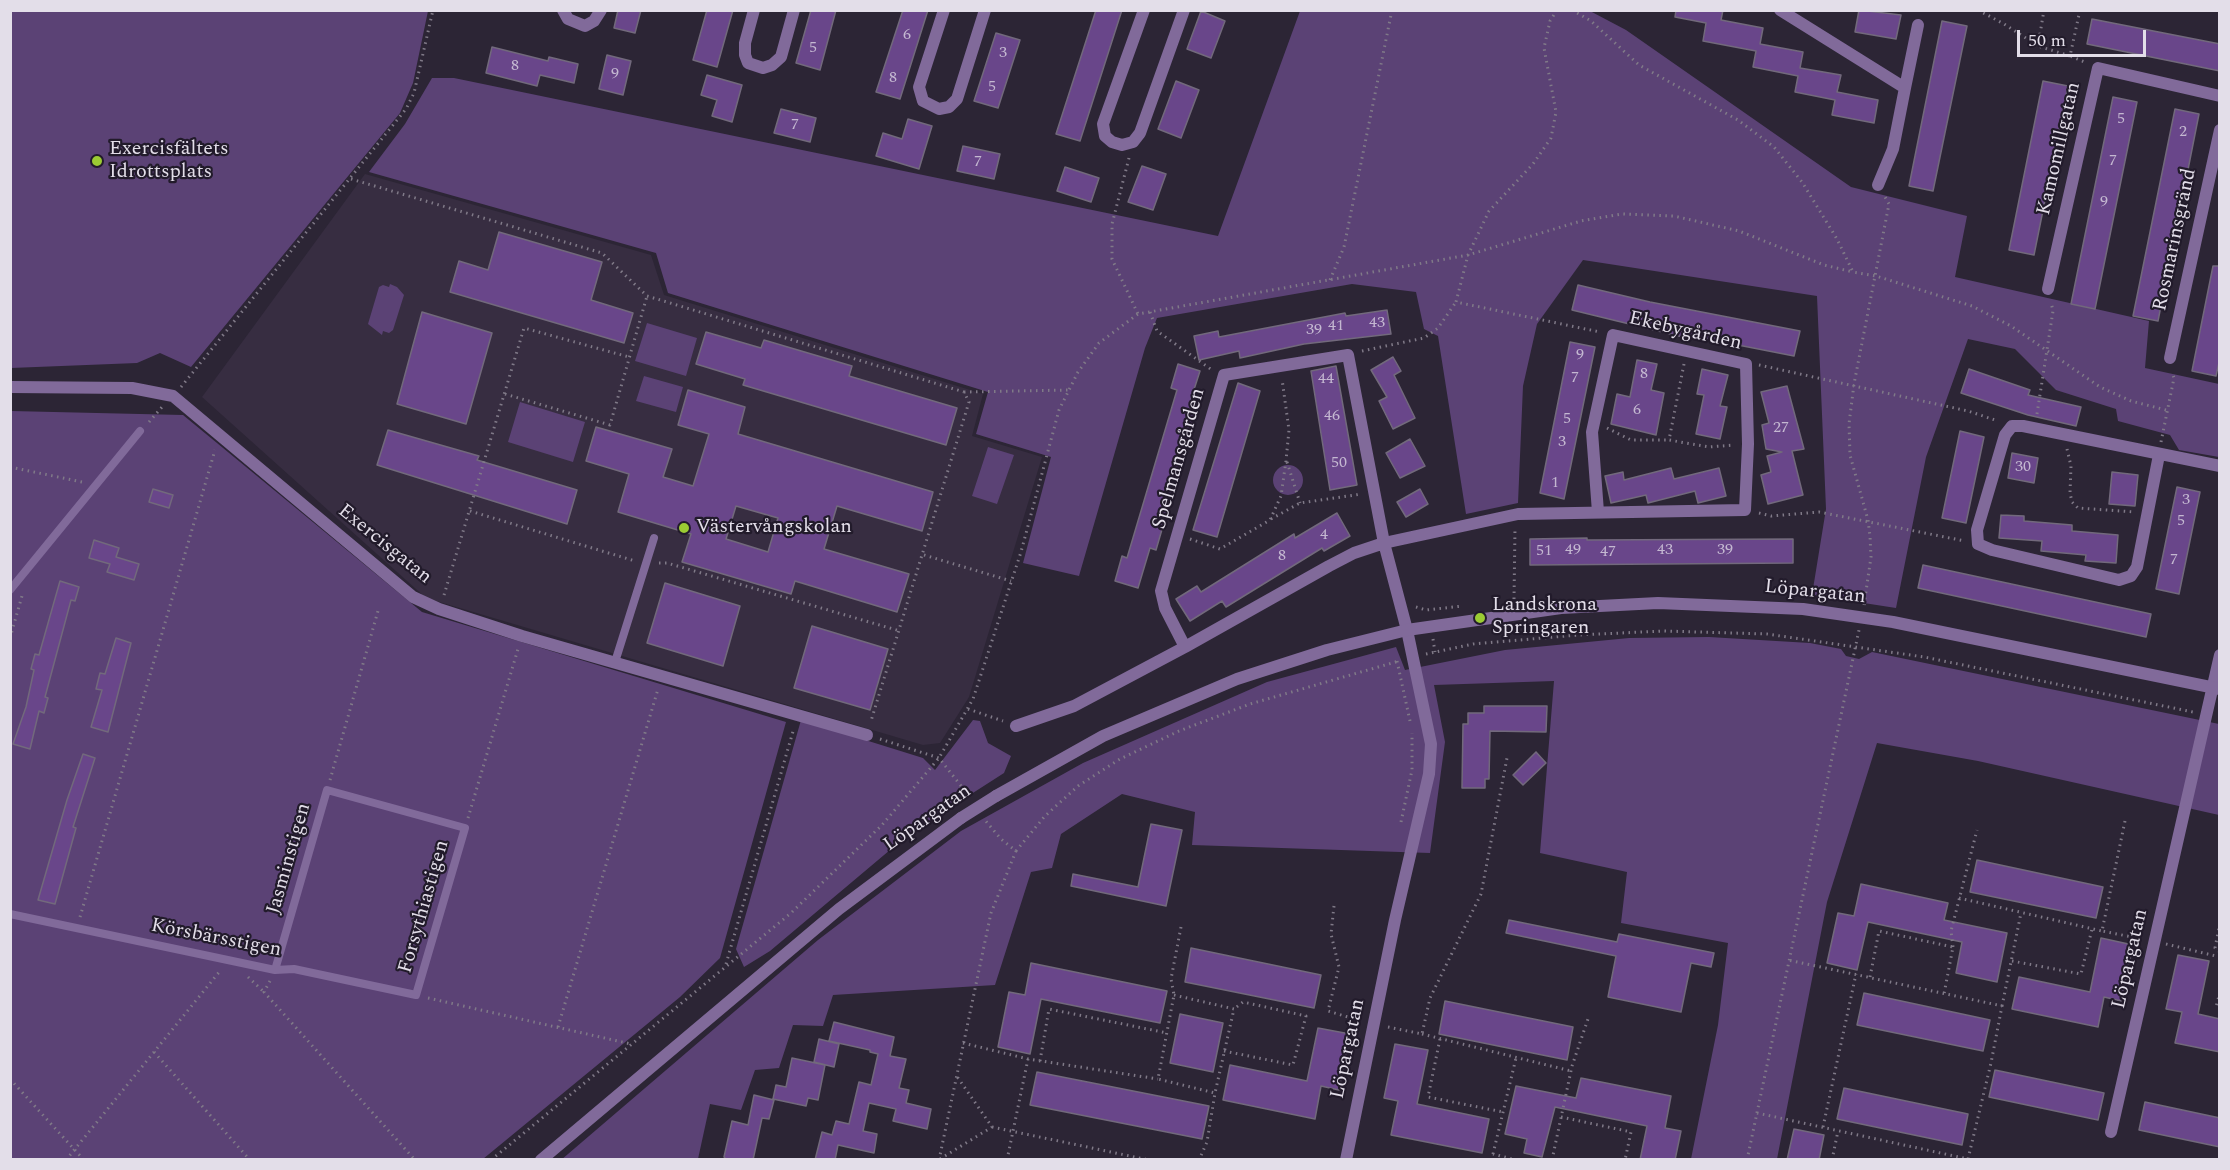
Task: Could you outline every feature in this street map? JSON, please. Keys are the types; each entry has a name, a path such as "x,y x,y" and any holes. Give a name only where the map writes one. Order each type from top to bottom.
{"street":[{"path":"564,10 568,19 585,26 594,21 601,10"},
{"path":"754,10 744,55 748,63 763,68 772,65 781,57 794,10"},
{"path":"944,10 919,87 922,101 939,110 949,107 957,99 985,10"},
{"path":"1144,10 1103,124 1105,136 1112,142 1122,145 1133,142 1140,134 1184,10"},
{"path":"1780,10 1905,88"},
{"path":"1878,185 1893,149 1918,25"},
{"name":"Kamomillgatan","path":"2048,289 2098,68 2220,96"},
{"name":"Rosmarinsgränd","path":"2170,358 2220,130"},
{"name":"Ekebygården","path":"1598,512 1592,432 1613,335 1746,364 1748,444 1744,510"},
{"path":"1348,355 1384,543 1407,630"},
{"name":"Spelmansgården","path":"1185,647 1164,608 1161,591 1224,375 1348,355"},
{"name":"Exercisgatan","path":"10,387 132,388 173,396 413,597 439,609 522,636 867,735"},
{"path":"2159,455 2137,567 2132,576 2119,580 1992,550 1978,543 1977,530 2005,435 2012,426 2220,466"},
{"path":"1016,726 1074,706 1337,562 1384,543 1515,515 1744,510"},
{"name":"Löpargatan","path":"541,1160 839,909 961,818 1103,736 1238,679 1327,650 1407,630 1483,617 1561,608 1658,603 1768,606 1862,616 2216,689 2207,715 2111,1132"},
{"name":"Löpargatan","path":"1346,1160 1429,774 1431,744 1407,630"},
{"path":"2216,689 2220,655"}],"lane":[{"path":"10,590 140,431"},
{"path":"615,663 654,537"},
{"name":"Jasminstigen","path":"275,970 327,790 465,828"},
{"name":"Forsythiastigen","path":"416,995 465,828"},
{"name":"Körsbärsstigen","path":"10,914 275,970 294,969 416,995"}],"path":[{"path":"140,431 173,396 351,180 410,101 433,10"},
{"path":"1329,281 1344,247 1392,10"},
{"path":"1348,355 1424,338 1438,328 1456,302 1468,255 1490,211 1533,164 1551,138 1556,112 1544,48 1550,21 1557,10"},
{"path":"1572,10 1591,21 1639,65 1738,120 1774,147 1802,182 1837,239 1853,272"},
{"path":"1978,10 2038,46 2098,68"},
{"path":"2038,46 2044,10"},
{"path":"2070,56 2080,10"},
{"path":"1133,142 1112,224 1112,259 1138,314"},
{"path":"351,180 602,253 647,296 964,392 1069,390"},
{"path":"1747,1160 1862,616 1870,556 1868,520 1850,455 1849,424 1854,384 1889,204 1878,185"},
{"path":"491,1160 832,875 882,825 939,758 968,709 1012,581 1059,410 1078,372 1099,343 1138,314 1468,255 1581,220 1622,214 1674,216 1739,231 1824,265 1876,276 1972,306 2011,326 2100,387 2131,400 2166,410"},
{"path":"2034,429 2053,311 2048,289"},
{"path":"505,394 610,425 647,296"},
{"path":"1456,302 1613,335"},
{"path":"1150,312 1157,332 1211,369 1224,375"},
{"path":"439,609 524,328 629,357"},
{"path":"1669,440 1687,351"},
{"path":"2159,455 2174,378 2170,358"},
{"path":"1746,364 1773,366 1854,384 1968,411 2012,426"},
{"path":"1269,520 1281,496 1289,430 1280,366"},
{"path":"964,392 969,402 867,735 939,758 970,798"},
{"path":"1592,432 1604,427 1631,440 1669,440 1709,447 1748,444"},
{"path":"77,928 219,434"},
{"path":"2064,436 2071,466 2070,493 2072,502 2078,508 2148,512"},
{"path":"1286,461 1300,503"},
{"path":"10,467 96,485"},
{"path":"1178,536 1220,549 1300,503 1375,492"},
{"path":"1744,510 1771,516 1819,512 1978,543"},
{"path":"470,511 646,564 667,563 900,631"},
{"path":"1508,599 1515,598 1515,515"},
{"path":"924,555 1012,581"},
{"path":"10,638 22,595 19,579"},
{"path":"1410,600 1413,605 1426,610 1472,604"},
{"path":"327,790 378,611"},
{"path":"939,1159 991,913 1016,851 1045,816 1078,786 1120,759 1179,731 1250,704 1396,661 1473,644 1664,631 1767,634 1856,645 2207,715"},
{"path":"465,828 522,636"},
{"path":"1396,661 1414,751 1400,826"},
{"path":"558,1027 662,676"},
{"path":"968,709 1016,726"},
{"path":"725,966 798,715"},
{"path":"1422,1035 1430,998 1481,894 1507,759"},
{"path":"981,815 1001,840 1016,851"},
{"path":"2102,931 2125,821"},
{"path":"1944,994 1953,947 1951,931 1977,830"},
{"path":"1959,898 2092,929 2220,955"},
{"path":"1334,906 1331,934 1339,967 1328,1011 1571,1071"},
{"path":"1756,1112 1968,1159 2021,913"},
{"path":"2220,923 2215,948 2220,955"},
{"path":"1158,1079 1174,995 1171,979 1181,927"},
{"path":"2012,961 2081,974 2092,929"},
{"path":"1870,978 1879,932 1953,947"},
{"path":"66,1160 229,960"},
{"path":"1788,960 2002,1006"},
{"path":"275,970 264,992 415,1160"},
{"path":"1823,1127 1856,974"},
{"path":"2220,992 2216,1007 2220,1008"},
{"path":"416,995 631,1044"},
{"path":"1174,995 1234,1009"},
{"path":"1199,1160 1207,1142 1215,1093 1224,1051 1234,1009 1243,1002 1306,1016 1293,1065 1224,1051"},
{"path":"1040,1061 1049,1009 1167,1034"},
{"path":"1552,1160 1571,1071 1589,1016"},
{"path":"1440,1039 1428,1097 1503,1112"},
{"path":"963,1043 1028,1059 1158,1079 1215,1093"},
{"path":"154,1052 250,1160"},
{"path":"1491,1160 1515,1058"},
{"path":"1007,1160 1028,1059"},
{"path":"956,1075 992,1127"},
{"path":"10,1079 84,1160"},
{"path":"1561,1117 1631,1132 1625,1160"},
{"path":"939,1159 992,1127 1149,1160"},
{"path":"1832,1160 1838,1131"},
{"path":"1493,1154 1516,1160"}],"shaded area":[{"path":"11,10 428,11 413,83 400,113 191,367 160,353 137,363 11,368"},
{"path":"1300,11 1590,11 1626,30 1851,187 1967,216 1955,277 2149,321 2145,368 2219,384 2219,457 2179,450 2170,435 2118,421 2116,409 2056,390 2015,349 1968,339 1926,457 1896,608 1812,595 1826,509 1817,296 1583,260 1537,324 1523,386 1518,503 1466,514 1438,336 1424,329 1416,292 1352,284 1157,318 1145,348 1079,576 1023,563 1051,457 976,434 988,392 668,293 656,253 369,172 405,124 432,78 454,78 1218,236"},
{"name":"Västervångskolan","path":"365,174 651,255 664,295 983,394 972,436 1042,457 969,697 940,743 923,745 426,598 202,397"},
{"path":"390,284 397,287 404,295 393,330 389,333 383,331 382,335 368,324 379,287 383,285 389,287"},
{"path":"647,323 697,338 686,376 635,361"},
{"path":"644,376 683,387 676,412 636,401"},
{"path":"520,402 585,422 573,462 508,442"},
{"path":"11,411 183,415 422,612 786,722 720,958 680,997 483,1159 11,1160"},
{"path":"988,447 1014,455 997,504 972,496"},
{"path":"1288,465 1299,469 1303,480 1299,491 1288,495 1277,491 1273,480 1277,469"},
{"path":"1709,637 1810,643 1841,649 1846,656 1859,659 1872,652 2219,724 2219,815 1978,761 1877,743 1827,902 1777,1159 1691,1159 1718,1025 1728,943 1621,923 1627,872 1540,853 1554,681 1434,685 1445,742 1430,853 1192,845 1195,812 1122,794 1061,834 1052,868 1031,872 995,985 833,995 823,1026 793,1025 779,1068 755,1070 741,1110 710,1104 698,1159 561,1160 818,940 961,831 1083,763 1267,682 1396,647 1405,670 1505,650 1629,638"},
{"path":"801,720 923,758 935,770 973,720 980,721 988,743 1011,756 1004,773 909,834 770,951 744,967 736,949"}],"building":[{"path":"618,10 641,10 635,33 614,28"},
{"path":"707,10 733,10 717,67 693,60"},
{"path":"811,10 836,10 820,70 796,63"},
{"path":"903,10 928,10 900,99 876,92"},
{"path":"1096,10 1122,10 1080,141 1056,134"},
{"path":"1676,10 1723,10 1721,20 1763,28 1760,44 1803,52 1800,68 1841,75 1837,92 1878,100 1874,123 1832,115 1835,100 1795,92 1798,76 1753,67 1756,51 1703,41 1706,23 1675,17"},
{"path":"1859,10 1901,15 1896,39 1855,32"},
{"path":"1201,11 1225,21 1211,58 1187,49"},
{"path":"2092,19 2220,44 2220,71 2087,44"},
{"path":"1942,21 1967,26 1933,191 1909,186"},
{"path":"996,33 1020,40 998,108 974,101"},
{"path":"492,47 548,61 549,57 578,64 574,83 540,75 537,86 486,73"},
{"path":"607,55 631,61 623,95 599,89"},
{"path":"707,75 742,85 732,122 712,116 717,100 701,95"},
{"path":"1176,81 1199,90 1181,138 1158,129"},
{"path":"2043,81 2068,86 2034,255 2009,250"},
{"path":"2113,97 2137,102 2095,309 2071,304"},
{"path":"781,109 816,118 810,142 774,133"},
{"path":"2175,109 2199,114 2158,321 2133,316"},
{"path":"908,119 932,126 919,169 876,156 883,133 902,139"},
{"path":"963,146 1000,154 994,179 957,171"},
{"path":"1142,166 1166,174 1153,210 1128,202"},
{"path":"1065,167 1099,178 1091,202 1057,191"},
{"path":"499,232 602,262 591,300 633,313 624,343 450,292 459,261 488,270"},
{"path":"2213,266 2220,266 2220,358 2216,376 2192,371"},
{"path":"1578,285 1650,302 1800,331 1794,356 1692,336 1691,339 1572,310"},
{"path":"1387,310 1391,334 1304,344 1240,358 1239,351 1199,360 1194,336 1218,331 1219,337 1345,313 1346,316"},
{"path":"422,312 492,333 466,424 397,404"},
{"path":"706,332 761,348 764,340 852,366 849,376 957,408 946,445 743,385 745,379 696,364"},
{"path":"1570,342 1595,347 1564,499 1540,493"},
{"path":"1393,357 1401,371 1394,375 1415,418 1393,429 1379,401 1387,397 1371,370"},
{"path":"1637,360 1657,364 1651,390 1664,393 1656,435 1611,424 1617,394 1630,397"},
{"path":"1178,364 1200,371 1191,399 1199,402 1156,550 1150,548 1138,588 1115,581 1122,556 1127,558 1177,390 1171,388"},
{"path":"1336,366 1357,485 1330,490 1311,371"},
{"path":"1702,369 1728,375 1720,406 1727,407 1720,439 1696,434 1704,395 1697,394"},
{"path":"1969,369 2030,390 2028,395 2081,407 2076,426 2028,415 1961,393"},
{"path":"1238,383 1260,391 1217,537 1193,530"},
{"path":"1787,386 1804,449 1792,451 1803,495 1768,504 1761,475 1771,472 1767,456 1782,452 1766,449 1762,425 1769,423 1761,392"},
{"path":"688,390 745,407 738,434 933,492 922,531 837,506 824,549 909,574 897,612 795,581 791,594 682,562 691,534 618,512 629,474 586,461 596,427 672,449 663,477 693,486 709,434 678,425","holes":["736,506 778,518 768,552 726,539"]},
{"path":"388,430 479,456 477,460 577,490 567,524 377,465"},
{"path":"1960,431 1984,437 1966,523 1942,518"},
{"path":"1410,439 1425,466 1400,478 1386,453"},
{"path":"2012,453 2038,458 2034,483 2008,478"},
{"path":"1671,468 1674,479 1719,468 1726,496 1698,503 1695,491 1648,503 1646,495 1611,503 1605,476 1623,472 1624,480"},
{"path":"2112,472 2138,475 2135,506 2109,504"},
{"path":"2177,487 2200,492 2179,594 2156,589"},
{"path":"153,489 173,495 169,508 149,502"},
{"path":"1420,489 1428,504 1406,517 1397,502"},
{"path":"1337,513 1350,536 1324,551 1322,548 1226,607 1222,601 1190,621 1176,599 1197,586 1201,592 1294,534 1295,538"},
{"path":"2001,515 2024,516 2024,521 2072,525 2072,531 2118,535 2116,563 2085,561 2086,555 2041,551 2042,541 1999,538"},
{"path":"1587,538 1587,540 1793,539 1793,563 1530,565 1530,539"},
{"path":"94,540 119,548 116,557 139,564 134,580 107,572 110,564 89,558"},
{"path":"1923,565 2151,614 2146,637 1918,588"},
{"path":"60,581 79,587 75,601 71,600 45,697 48,698 44,713 39,711 30,749 13,744 26,707 35,654 39,655"},
{"path":"665,583 740,606 723,666 647,643"},
{"path":"812,626 888,649 870,710 794,688"},
{"path":"116,638 131,643 108,732 91,727 102,690 96,689 100,673 105,674"},
{"path":"1484,706 1547,706 1546,732 1490,731 1489,779 1485,779 1485,788 1462,788 1463,724 1468,724 1468,713 1484,713"},
{"path":"1536,752 1546,763 1523,785 1513,775"},
{"path":"83,754 95,758 73,827 76,828 55,904 38,900 67,800"},
{"path":"1151,824 1182,830 1166,906 1071,886 1073,874 1138,887"},
{"path":"1977,860 2103,887 2096,918 1970,892"},
{"path":"1861,884 1948,903 1944,920 2007,933 1997,982 1956,973 1962,942 1868,922 1857,970 1827,963 1838,913 1854,916"},
{"path":"1509,920 1617,942 1619,934 1714,953 1711,967 1691,963 1681,1012 1608,997 1616,956 1506,933"},
{"path":"2101,938 2133,945 2121,1001 2104,997 2098,1027 2012,1009 2019,977 2090,992"},
{"path":"1191,948 1321,975 1314,1008 1185,982"},
{"path":"2178,955 2209,961 2198,1014 2220,1019 2220,1052 2175,1043 2182,1012 2166,1009"},
{"path":"1031,963 1167,991 1160,1023 1041,999 1030,1054 998,1047 1009,992 1025,995"},
{"path":"1864,993 1990,1020 1983,1051 1857,1025"},
{"path":"1445,1001 1573,1027 1567,1060 1439,1034"},
{"path":"1180,1014 1223,1023 1213,1072 1170,1063"},
{"path":"834,1022 894,1037 890,1056 906,1059 899,1088 909,1090 906,1103 931,1109 927,1129 893,1121 896,1109 869,1103 863,1131 877,1134 874,1153 838,1145 835,1160 815,1160 822,1132 832,1135 836,1121 849,1124 859,1082 871,1085 878,1054 870,1050 829,1041"},
{"path":"1318,1028 1350,1034 1339,1090 1321,1086 1315,1119 1223,1100 1230,1065 1307,1081"},
{"path":"819,1039 839,1044 834,1067 814,1062"},
{"path":"1395,1044 1428,1050 1417,1104 1489,1119 1482,1153 1391,1135 1398,1101 1384,1098"},
{"path":"792,1058 825,1065 818,1100 808,1098 806,1106 773,1099 776,1085 786,1087"},
{"path":"1995,1070 2104,1093 2098,1120 1989,1097"},
{"path":"1037,1072 1209,1106 1202,1139 1030,1105"},
{"path":"1581,1078 1671,1096 1665,1128 1681,1131 1675,1160 1640,1160 1647,1126 1555,1107 1542,1157 1524,1153 1527,1139 1505,1134 1516,1086 1576,1098"},
{"path":"1844,1088 1968,1114 1962,1145 1837,1119"},
{"path":"754,1095 774,1100 769,1119 762,1118 753,1160 727,1160 724,1157 732,1121 748,1125"},
{"path":"2145,1102 2220,1118 2220,1147 2139,1130"},
{"path":"1794,1129 1824,1135 1819,1160 1787,1160"}],"place":[{"name":"Exercisfältets Idrottsplats","path":"97,161"},
{"name":"Västervångskolan","path":"684,528"},
{"name":"Landskrona Springaren","path":"1480,618"}]}
